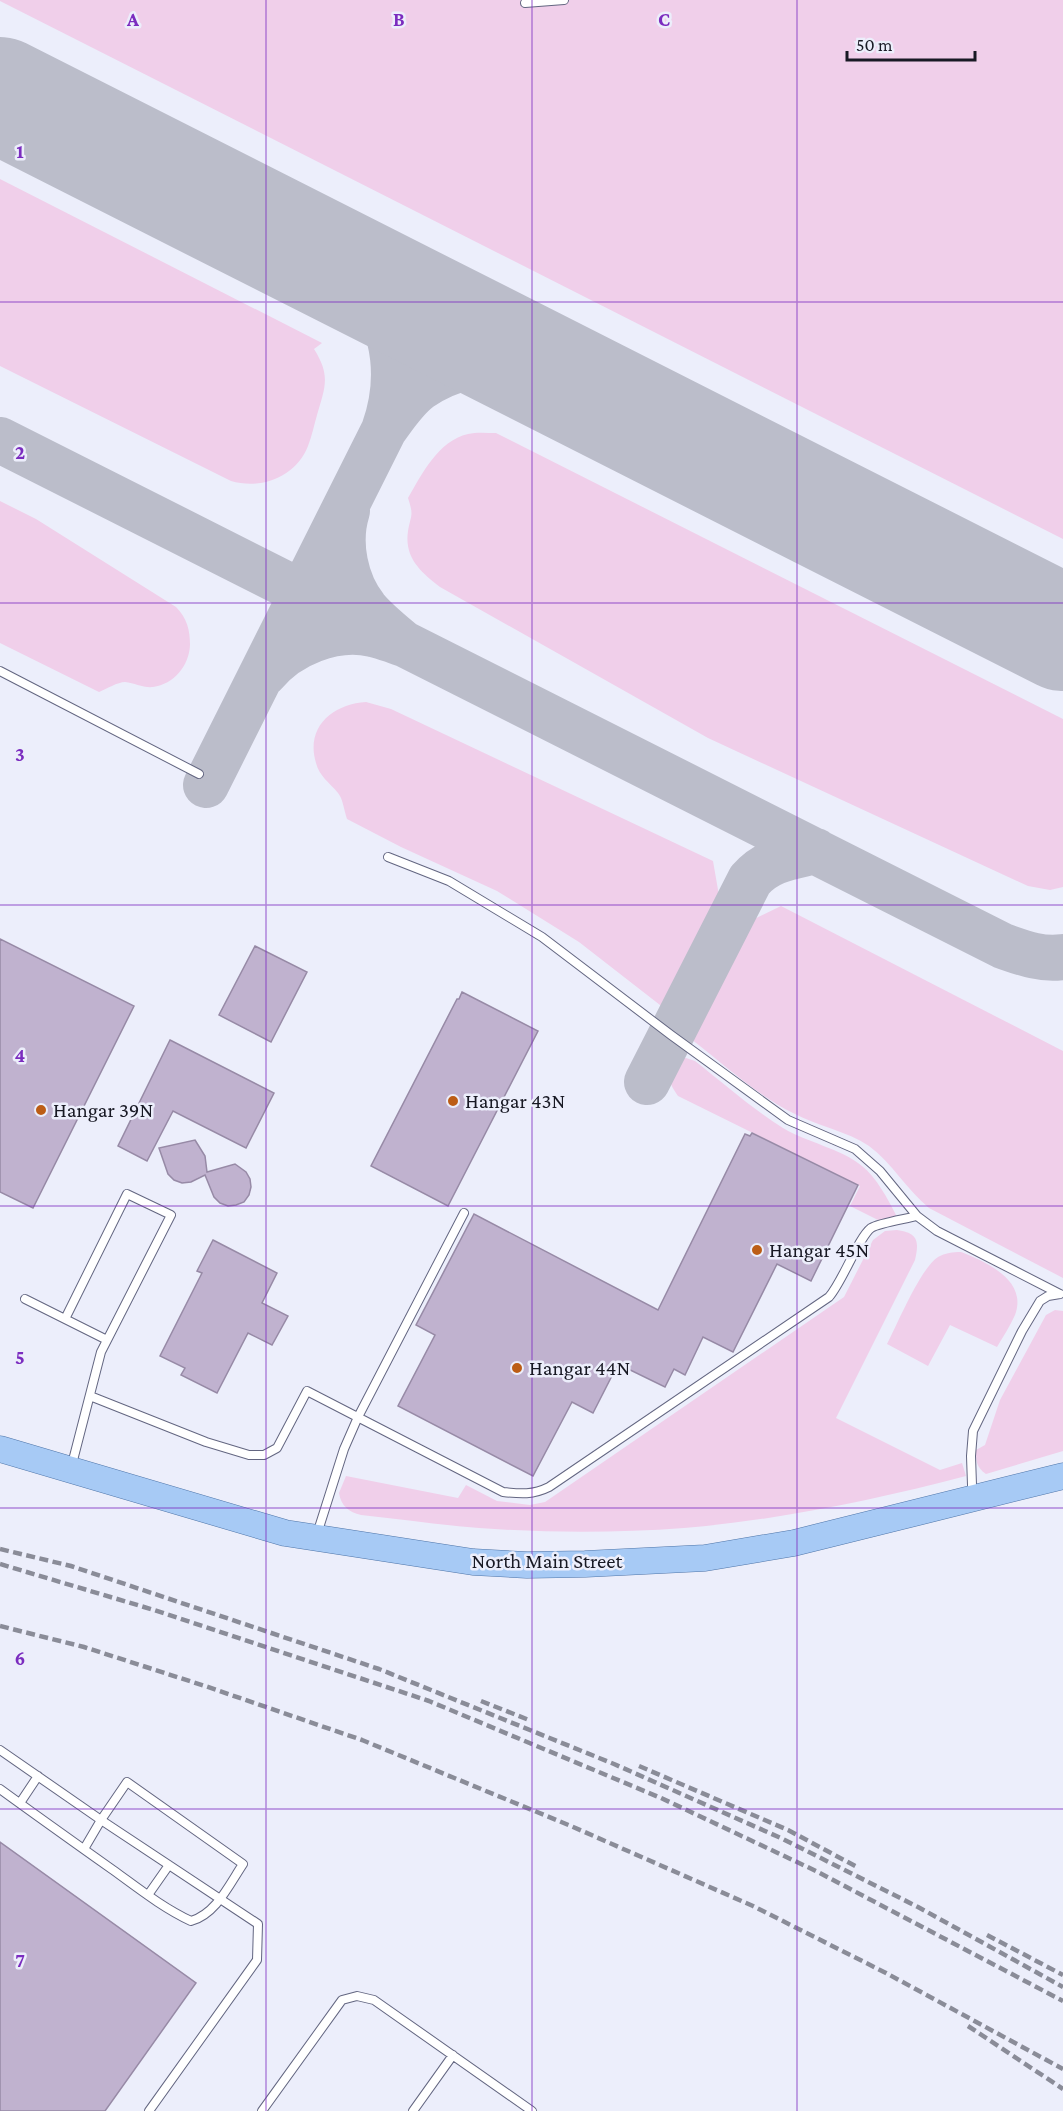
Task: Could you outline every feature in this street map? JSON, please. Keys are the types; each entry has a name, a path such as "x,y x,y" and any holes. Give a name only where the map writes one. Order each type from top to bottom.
{"main road":[{"name":"North Main Street","path":"0,1449 285,1533 473,1562 505,1564 585,1564 705,1558 794,1543 1063,1476"}],"lane":[{"path":"525,3 564,0"},
{"path":"0,671 199,774"},
{"path":"388,857 449,881 542,938 788,1120 855,1149 880,1170 917,1216 937,1231 1061,1294"},
{"path":"65,1319 127,1194 171,1215 101,1352 71,1469"},
{"path":"316,1538 344,1449 358,1417 464,1213"},
{"path":"90,1396 206,1442 256,1456 271,1453 276,1448 307,1391 503,1492 526,1495 539,1492 829,1297 837,1288 869,1229 917,1216"},
{"path":"977,1498 972,1485 973,1431 1040,1301 1048,1296 1061,1294"},
{"path":"25,1299 107,1340"},
{"path":"0,1750 258,1924 257,1960 149,2111"},
{"path":"20,1803 38,1776"},
{"path":"0,1789 148,1895 191,1921 206,1914 243,1864 127,1782 84,1849"},
{"path":"148,1895 169,1865"},
{"path":"262,2111 342,2000 357,1996 374,2000 532,2111"},
{"path":"413,2111 453,2055"}],"shaded area":[{"path":"1063,0 1063,539 0,1"},
{"path":"0,179 322,343 314,349 325,374 324,389 308,446 295,466 286,473 265,482 254,484 231,481 0,366"},
{"path":"496,433 1063,719 1063,887 1050,890 1028,886 708,738 440,587 426,576 411,557 407,541 411,518 408,498 432,460 448,444 468,434"},
{"path":"0,501 36,519 176,607 185,620 190,640 187,660 179,673 168,682 153,687 122,682 99,692 0,643"},
{"path":"366,702 391,709 713,861 721,907 669,1012 579,942 497,891 401,847 347,819 340,795 317,768 315,739 318,728 333,713 343,707"},
{"path":"781,906 1063,1051 1063,1278 929,1208 869,1146 851,1136 802,1118 779,1105 751,1087 686,1035 742,925"},
{"path":"686,1058 695,1061 783,1128 844,1155 862,1166 881,1189 896,1215 895,1218 880,1221 850,1206 860,1186 678,1096 670,1082 670,1068 676,1059"},
{"path":"897,1230 910,1233 916,1239 915,1260 836,1418 940,1470 962,1463 966,1476 861,1501 755,1520 633,1531 556,1532 464,1527 361,1515 349,1510 342,1502 339,1493 346,1476 458,1498 466,1485 497,1501 530,1505 545,1502 844,1297 873,1240 885,1231"},
{"path":"961,1252 992,1267 1010,1282 1016,1292 1015,1315 997,1347 950,1325 928,1366 887,1344 917,1284 931,1263 943,1255"},
{"path":"1055,1310 1063,1311 1063,1451 986,1474 977,1464 976,1450 985,1445 1000,1400 1046,1315"}],"building":[{"name":"Hangar 39N","path":"0,939 134,1006 33,1208 0,1192"},
{"path":"255,946 307,972 271,1042 219,1015"},
{"name":"Hangar 43N","path":"462,992 538,1031 448,1206 371,1166"},
{"path":"170,1040 274,1093 246,1148 173,1111 147,1161 118,1146"},
{"path":"752,1133 858,1185 811,1281 777,1264 733,1352 703,1337 685,1375 674,1369 665,1387 618,1364 593,1413 572,1402 533,1476 398,1406 435,1335 416,1325 474,1214 658,1310 745,1134 750,1136"},
{"path":"195,1140 205,1156 207,1172 235,1164 246,1172 251,1187 244,1202 228,1206 220,1203 214,1197 205,1175 191,1182 182,1183 174,1180 168,1174 159,1148"},
{"path":"213,1240 277,1273 262,1303 288,1316 272,1345 248,1333 217,1393 181,1375 185,1368 160,1356 202,1273 197,1271"},
{"path":"0,1842 196,1983 105,2111 0,2111"}],"taxiway":[{"path":"206,785 384,430 393,394 394,375 390,340 376,306 352,274 340,265 314,253"},
{"path":"384,430 400,408 420,388 444,375 470,366 498,363 525,364 543,368 563,380"},
{"path":"0,440 1003,946 1040,957 1063,957"},
{"path":"264,674 274,663 299,646 328,635 358,632 377,635 404,644 370,614 353,587 343,549 347,511"},
{"path":"647,1082 750,880 772,863 816,851"}],"runway":[{"path":"0,95 1063,633"}],"railway":[{"path":"0,1549 71,1566 379,1669 614,1764 783,1839 918,1907 1063,1987"},
{"path":"0,1564 154,1610 429,1701 661,1798 816,1871 1063,2001"},
{"path":"0,1626 84,1647 362,1740 571,1826 753,1906 886,1973 1063,2069"},
{"path":"481,1701 529,1720"},
{"path":"639,1766 788,1830 857,1867"},
{"path":"987,1935 1063,1975"},
{"path":"968,2026 1063,2089"}],"place":[{"name":"Hangar 43N","path":"453,1101"},
{"name":"Hangar 39N","path":"41,1110"},
{"name":"Hangar 45N","path":"757,1250"},
{"name":"Hangar 44N","path":"517,1368"}]}
